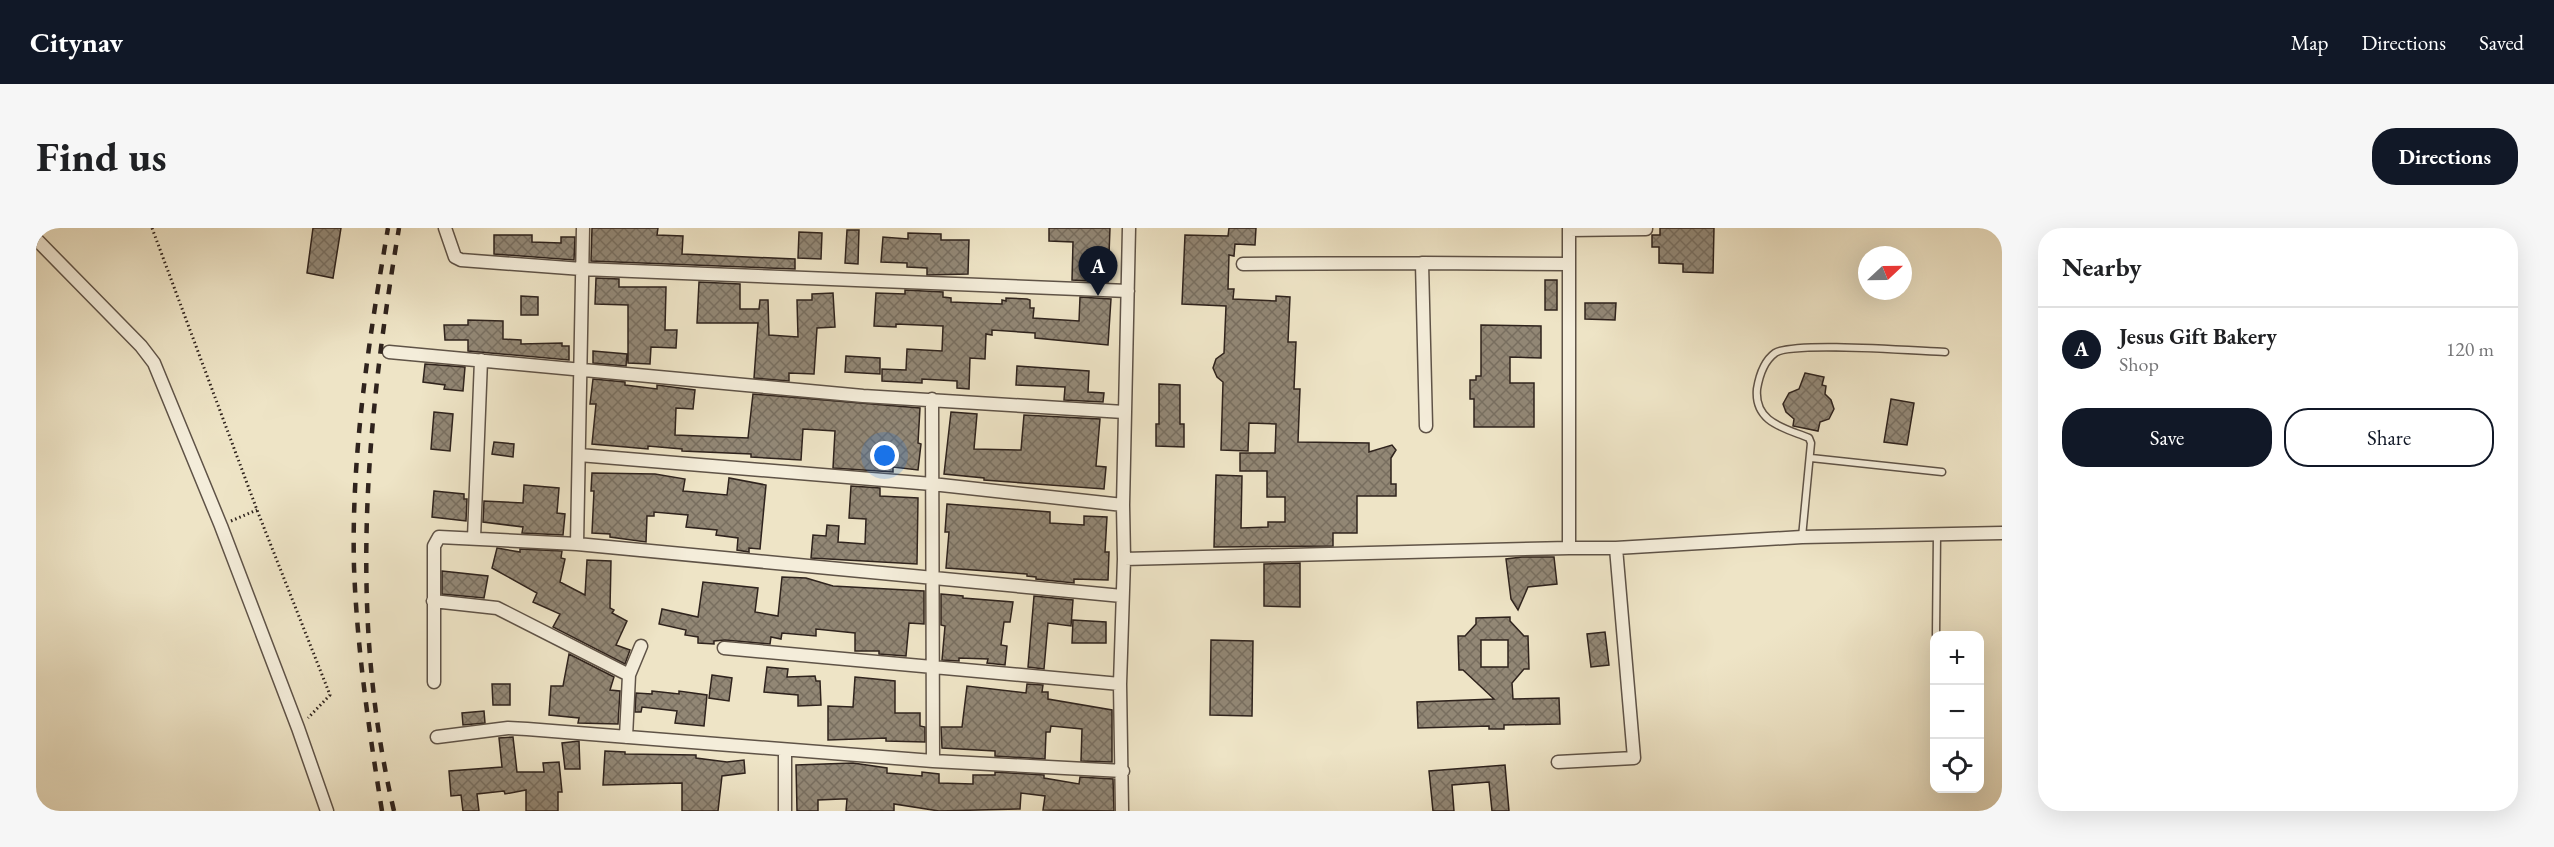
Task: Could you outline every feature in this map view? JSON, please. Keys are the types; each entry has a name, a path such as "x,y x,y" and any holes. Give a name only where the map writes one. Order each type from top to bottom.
{"street":[{"path":"446,228 455,257 461,260 582,269 1128,291"},
{"path":"577,544 583,228"},
{"path":"1122,811 1120,684 1124,560 1128,228"},
{"path":"1569,548 1569,229 1646,230"},
{"path":"36,240 141,345 154,363 221,526 327,811"},
{"path":"1422,263 1426,426"},
{"path":"1244,264 1569,264"},
{"path":"389,352 863,396 1124,412"},
{"path":"474,538 481,360"},
{"path":"932,399 933,760"},
{"path":"579,455 932,484 1123,505"},
{"path":"1124,560 1617,548 1802,537 2002,533"},
{"path":"434,682 435,540 439,537 577,544 1122,596"},
{"path":"1558,762 1634,758 1617,548"},
{"path":"433,601 497,608 629,675"},
{"path":"626,738 629,675 641,646"},
{"path":"724,648 1120,684"},
{"path":"437,737 508,728 785,750 1123,771"},
{"path":"785,750 785,811"}],"lane":[{"path":"1802,537 1811,458 1809,438 1781,428 1769,421 1760,410 1757,395 1758,382 1765,364 1776,352 1802,347 1945,352"},
{"path":"1811,458 1942,472"},
{"path":"1936,631 1937,535"}],"path":[{"path":"152,228 257,510 330,695 298,728"},
{"path":"221,526 257,510"}],"building":[{"path":"313,228 341,228 333,278 307,273"},
{"path":"592,228 658,228 657,235 683,236 682,254 795,259 795,269 591,261"},
{"path":"1049,228 1110,228 1108,282 1072,280 1073,242 1049,241"},
{"path":"1229,228 1256,228 1255,245 1235,244 1234,256 1229,255 1228,289 1234,289 1233,299 1276,301 1276,296 1290,297 1288,342 1296,342 1294,389 1300,389 1298,442 1369,443 1369,452 1392,445 1396,450 1391,458 1391,484 1396,484 1396,496 1357,496 1357,533 1333,533 1333,546 1214,547 1216,475 1242,476 1241,528 1268,527 1268,522 1285,522 1285,497 1267,497 1267,471 1240,471 1240,453 1275,453 1276,424 1249,423 1248,451 1221,450 1223,382 1217,377 1213,368 1216,359 1224,353 1226,306 1182,304 1185,235 1228,236"},
{"path":"1660,228 1714,228 1713,273 1683,272 1683,264 1659,263 1659,247 1652,247 1652,235 1660,235"},
{"path":"847,230 859,230 858,264 845,263"},
{"path":"799,232 822,233 821,259 798,258"},
{"path":"908,233 941,234 941,240 969,240 968,274 927,275 927,268 907,267 907,263 881,262 883,237 908,239"},
{"path":"494,235 532,235 532,242 561,243 561,237 575,237 574,260 494,254"},
{"path":"596,278 619,279 619,287 666,287 665,330 677,330 676,348 651,347 650,364 628,363 628,305 595,304"},
{"path":"1545,280 1557,280 1557,310 1545,310"},
{"path":"699,282 740,284 740,309 759,309 760,300 768,300 769,335 798,337 797,300 812,300 812,294 833,293 835,327 817,328 814,374 789,373 789,381 754,378 758,323 697,323"},
{"path":"905,290 943,292 943,297 951,298 951,302 1002,304 1002,300 1006,301 1006,298 1027,299 1030,300 1030,308 1034,308 1033,318 1079,321 1080,297 1111,299 1108,345 1035,338 1035,333 992,330 992,335 986,334 985,359 970,358 969,389 957,388 957,381 922,379 922,383 882,381 882,369 906,370 907,349 942,351 943,326 896,324 896,327 874,326 876,293 905,294"},
{"path":"521,296 538,297 538,315 521,315"},
{"path":"1585,303 1616,303 1615,320 1585,319"},
{"path":"468,320 503,321 503,339 521,340 521,344 562,343 562,346 569,346 569,360 468,351 468,340 445,340 444,325 468,325"},
{"path":"1481,325 1541,326 1541,358 1510,357 1510,383 1534,383 1534,427 1474,427 1474,399 1470,399 1470,380 1476,380 1476,376 1481,376"},
{"path":"593,351 627,354 626,366 593,363"},
{"path":"846,356 880,358 880,374 845,372"},
{"path":"425,364 465,367 463,391 444,389 445,385 423,382"},
{"path":"1017,366 1089,371 1088,392 1104,393 1103,402 1064,400 1065,387 1016,385"},
{"path":"1805,373 1824,377 1822,385 1826,386 1825,394 1831,400 1834,409 1829,419 1820,422 1818,431 1793,426 1794,419 1786,412 1783,404 1789,393 1799,389"},
{"path":"593,379 625,382 625,385 657,389 657,385 695,390 693,409 676,408 675,435 748,438 753,394 920,408 918,443 921,444 918,470 893,467 893,472 833,468 835,431 803,429 801,460 751,457 751,454 682,451 682,449 648,446 648,449 592,444 596,404 590,404"},
{"path":"1159,384 1180,385 1180,424 1184,424 1184,447 1156,446 1156,424 1159,424"},
{"path":"1891,399 1914,403 1907,445 1884,442"},
{"path":"434,412 453,414 450,451 431,449"},
{"path":"951,412 977,414 974,449 1021,450 1024,415 1100,419 1096,466 1106,467 1104,489 984,480 984,478 944,474"},
{"path":"494,442 514,444 513,457 492,454"},
{"path":"592,473 655,474 685,479 683,491 727,495 729,478 766,485 760,549 749,548 749,552 737,550 738,538 716,535 717,530 686,527 688,515 654,512 654,516 647,516 646,542 610,537 610,534 592,533 594,491 591,491"},
{"path":"524,485 559,488 557,513 565,514 563,535 522,533 523,527 483,522 484,501 523,503"},
{"path":"851,486 880,488 880,496 918,498 917,564 811,558 813,535 826,536 827,525 839,526 838,542 865,544 866,519 849,518"},
{"path":"434,491 464,494 464,499 467,499 466,521 432,517"},
{"path":"947,504 1050,512 1050,523 1084,525 1084,516 1107,517 1105,552 1109,552 1108,580 1074,579 1074,583 1036,579 1027,574 946,568 949,532 945,532"},
{"path":"497,548 520,552 520,549 562,551 561,558 565,559 560,582 585,595 587,560 611,561 610,608 614,610 612,613 627,621 616,645 630,650 625,664 553,627 560,614 533,602 537,593 492,568"},
{"path":"1554,557 1557,584 1528,587 1518,610 1511,599 1506,559"},
{"path":"1300,563 1300,607 1264,606 1264,564"},
{"path":"442,571 488,576 484,598 442,594"},
{"path":"782,577 806,578 833,586 924,591 924,624 909,623 906,656 879,654 879,651 855,651 855,633 816,629 816,636 782,633 781,639 771,637 770,644 725,640 714,641 714,644 698,643 698,637 685,635 686,630 659,624 662,609 698,617 703,582 758,588 755,612 778,616"},
{"path":"941,594 1013,602 1010,622 1004,622 1001,645 1007,646 1005,665 987,663 988,659 942,660 945,626 941,625"},
{"path":"1034,596 1073,600 1071,626 1048,623 1044,669 1028,667"},
{"path":"1510,617 1510,621 1524,636 1528,636 1529,669 1524,669 1512,683 1513,699 1559,698 1560,724 1504,725 1504,729 1489,729 1489,726 1418,728 1417,702 1494,699 1463,670 1459,670 1458,636 1465,636 1476,624 1476,618","holes":["1481,640 1508,640 1508,667 1481,667"]},
{"path":"1073,620 1106,622 1106,643 1072,643"},
{"path":"1605,632 1609,665 1591,667 1587,634"},
{"path":"1211,640 1253,641 1252,716 1210,715"},
{"path":"569,654 614,677 610,690 620,691 618,724 578,723 579,718 549,715 551,686 563,686"},
{"path":"767,667 788,669 787,677 815,676 816,681 820,681 821,705 798,706 798,695 764,692"},
{"path":"712,675 732,678 729,701 709,698"},
{"path":"855,677 895,681 895,713 920,713 920,726 925,727 925,742 886,741 886,738 828,740 828,706 853,707"},
{"path":"492,684 510,684 510,705 493,705"},
{"path":"1027,684 1043,685 1042,692 1048,692 1048,699 1112,710 1112,762 1081,761 1082,729 1051,726 1050,732 1046,732 1045,759 995,756 995,751 942,748 941,727 962,727 967,686 1026,693"},
{"path":"652,691 679,694 679,691 707,695 704,726 675,723 677,711 642,707 641,712 635,712 636,693 652,694"},
{"path":"484,711 485,723 463,725 462,713"},
{"path":"513,737 517,772 544,772 543,763 559,762 562,792 558,792 558,811 526,811 526,790 505,794 504,791 477,794 479,811 463,811 461,795 451,796 449,771 502,767 499,738"},
{"path":"579,741 580,769 565,769 562,743"},
{"path":"605,751 625,752 625,754 696,755 696,758 727,762 744,760 745,773 722,776 718,811 682,811 682,783 603,785"},
{"path":"853,763 887,768 887,773 922,776 922,772 939,774 939,783 973,784 973,775 995,775 995,772 1044,775 1044,778 1079,784 1080,777 1113,779 1114,811 1043,810 1045,796 1021,793 1020,809 939,811 894,804 894,811 846,811 847,799 841,799 818,800 818,811 797,811 796,765"},
{"path":"1505,765 1509,811 1492,811 1489,782 1452,785 1454,811 1433,811 1429,771"}],"railway":[{"path":"382,811 361,659 354,567 354,525 358,439 374,312 388,228"},
{"path":"394,811 380,738 371,665 367,592 367,520 378,374 399,228"}],"place":[{"name":"Jesus Gift Bakery","path":"1098,296"}]}
